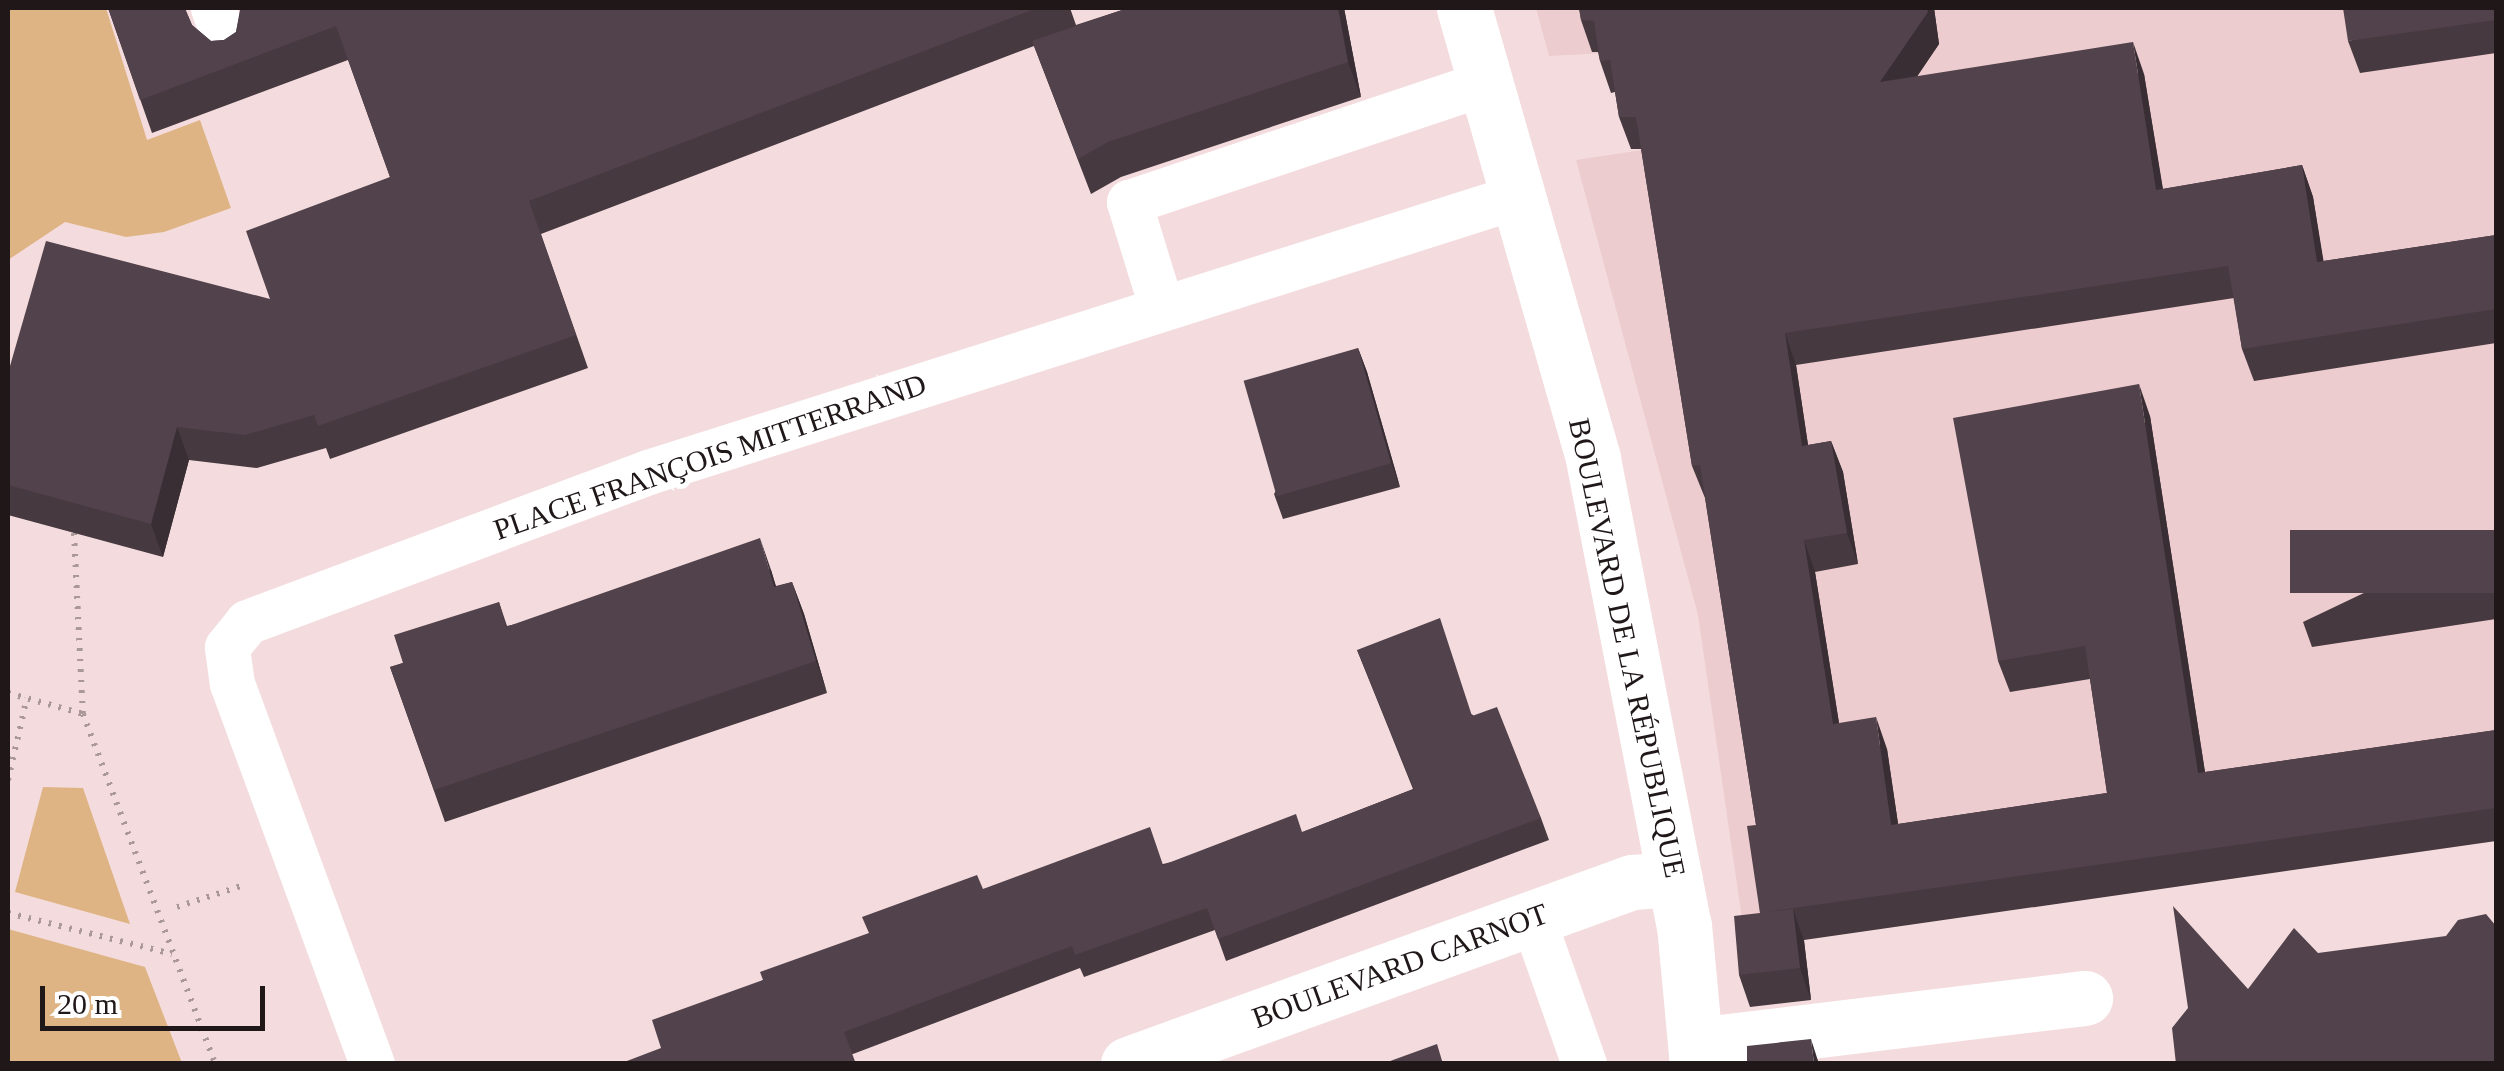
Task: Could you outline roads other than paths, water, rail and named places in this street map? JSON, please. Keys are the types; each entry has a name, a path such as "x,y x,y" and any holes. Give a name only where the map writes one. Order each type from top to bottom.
{"street":[{"name":"BOULEVARD DE LA RÉPUBLIQUE","path":"1464,8 1514,197 1593,459 1675,879 1697,1054"},
{"name":"BOULEVARD CARNOT","path":"1128,1064 1632,882 1675,879"},
{"path":"1697,1054 2085,998"}],"lane":[{"path":"1161,306 1129,202 1485,83"},
{"name":"PLACE FRANÇOIS MITTERRAND","path":"372,1064 232,684 227,648 247,622 648,472 1514,197"},
{"path":"1533,918 1584,1064"}]}
